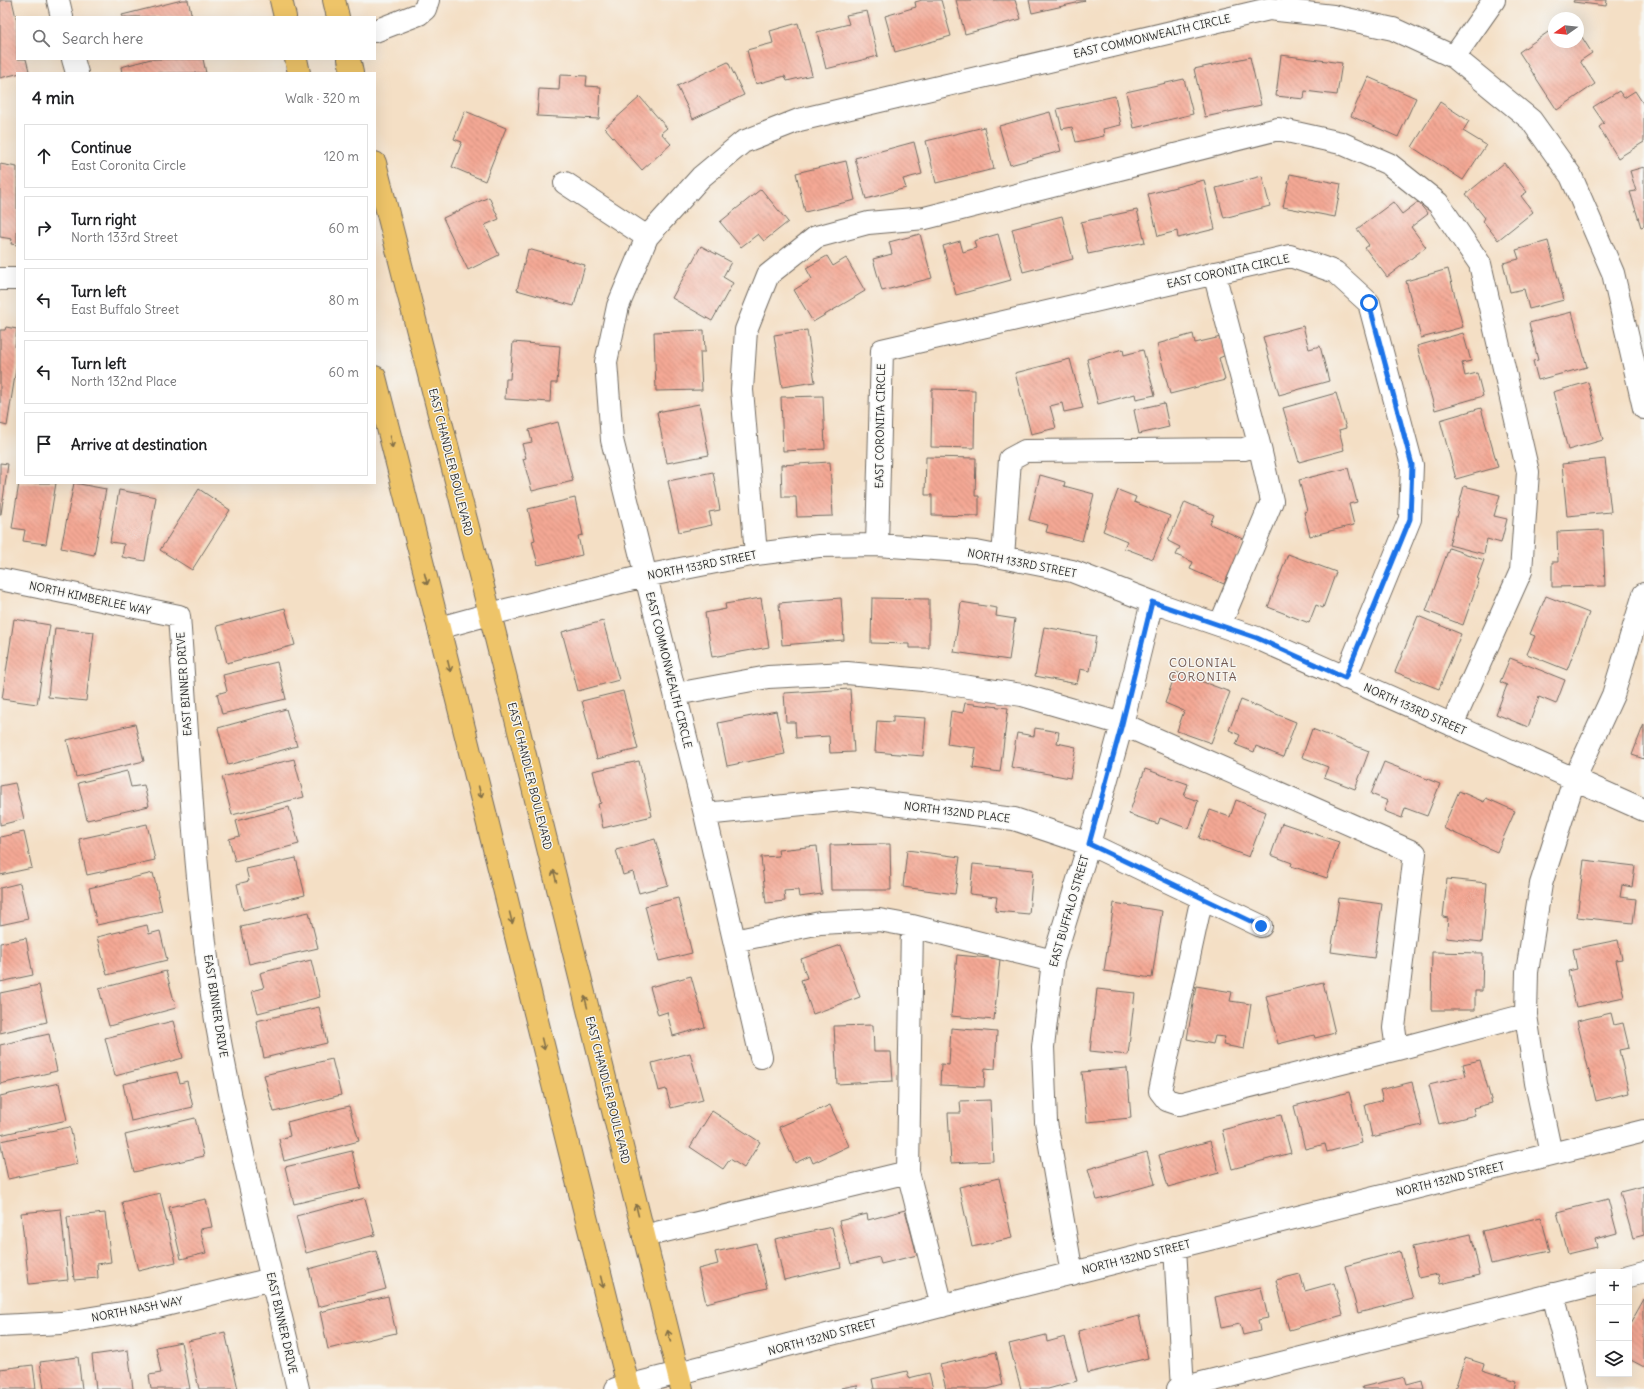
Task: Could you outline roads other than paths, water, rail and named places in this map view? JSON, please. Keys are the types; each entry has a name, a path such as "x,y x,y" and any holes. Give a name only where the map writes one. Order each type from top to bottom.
{"main road":[{"path":"281,0 285,16"},
{"path":"334,0 338,16"},
{"path":"296,60 299,72"},
{"path":"349,60 352,72"},
{"name":"EAST CHANDLER BOULEVARD","path":"376,167 490,614 680,1382"},
{"path":"376,381 439,628 624,1388"}],"street":[{"path":"58,0 62,16"},
{"path":"376,31 419,14 425,9 428,0"},
{"path":"1454,57 1494,0"},
{"name":"EAST COMMONWEALTH CIRCLE","path":"761,1057 705,814 612,440 606,362 618,306 647,237 701,177 743,142 799,120 1269,8 1333,16 1393,29 1454,57 1531,120 1572,176 1612,273 1644,404"},
{"path":"73,60 76,72"},
{"path":"756,554 742,390 746,330 768,275 816,237 868,223 925,218 1278,130 1341,143 1390,164 1438,203 1480,264 1528,472 1521,571 1452,725"},
{"path":"564,183 647,237"},
{"name":"EAST CORONITA CIRCLE","path":"877,545 882,350 1290,256 1334,272 1369,303 1412,465 1410,519 1345,678"},
{"path":"1214,273 1259,444 1272,501 1220,626"},
{"path":"0,279 16,279"},
{"path":"1003,557 1010,459 1025,451 1244,449 1259,444"},
{"name":"NORTH 133RD STREET","path":"439,628 645,576 756,554 819,546 877,545 976,552 1072,571 1152,602 1257,638 1644,810"},
{"name":"NORTH KIMBERLEE WAY","path":"0,579 179,616"},
{"path":"1552,1154 1536,1084 1526,1015 1528,972 1541,884 1574,780 1612,695 1644,594"},
{"name":"EAST BUFFALO STREET","path":"1072,1274 1046,1122 1043,1047 1053,961 1089,844 1122,724 1152,602"},
{"name":"EAST BINNER DRIVE","path":"179,616 199,889 215,1011 245,1168 298,1389"},
{"path":"676,694 768,677 847,673 923,680 1022,695 1122,724 1415,853 1394,1028 1398,1050"},
{"name":"NORTH 132ND PLACE","path":"705,814 852,799 1014,819 1089,844 1261,926"},
{"path":"1202,897 1160,1091 1168,1100 1179,1104 1398,1050 1526,1015"},
{"path":"734,941 820,923 879,920 912,926 1053,961"},
{"path":"912,926 908,1172 942,1306"},
{"name":"NORTH 132ND STREET","path":"624,1388 680,1382 942,1306 1644,1131"},
{"path":"644,1236 908,1172"},
{"path":"1175,1247 1182,1389 1596,1284"},
{"path":"1632,1275 1644,1272"},
{"name":"NORTH NASH WAY","path":"0,1326 61,1323 153,1308 272,1279"},
{"path":"1552,1294 1577,1389"}],"district":[{"name":"COLONIAL CORONITA","path":"1203,669"}]}
